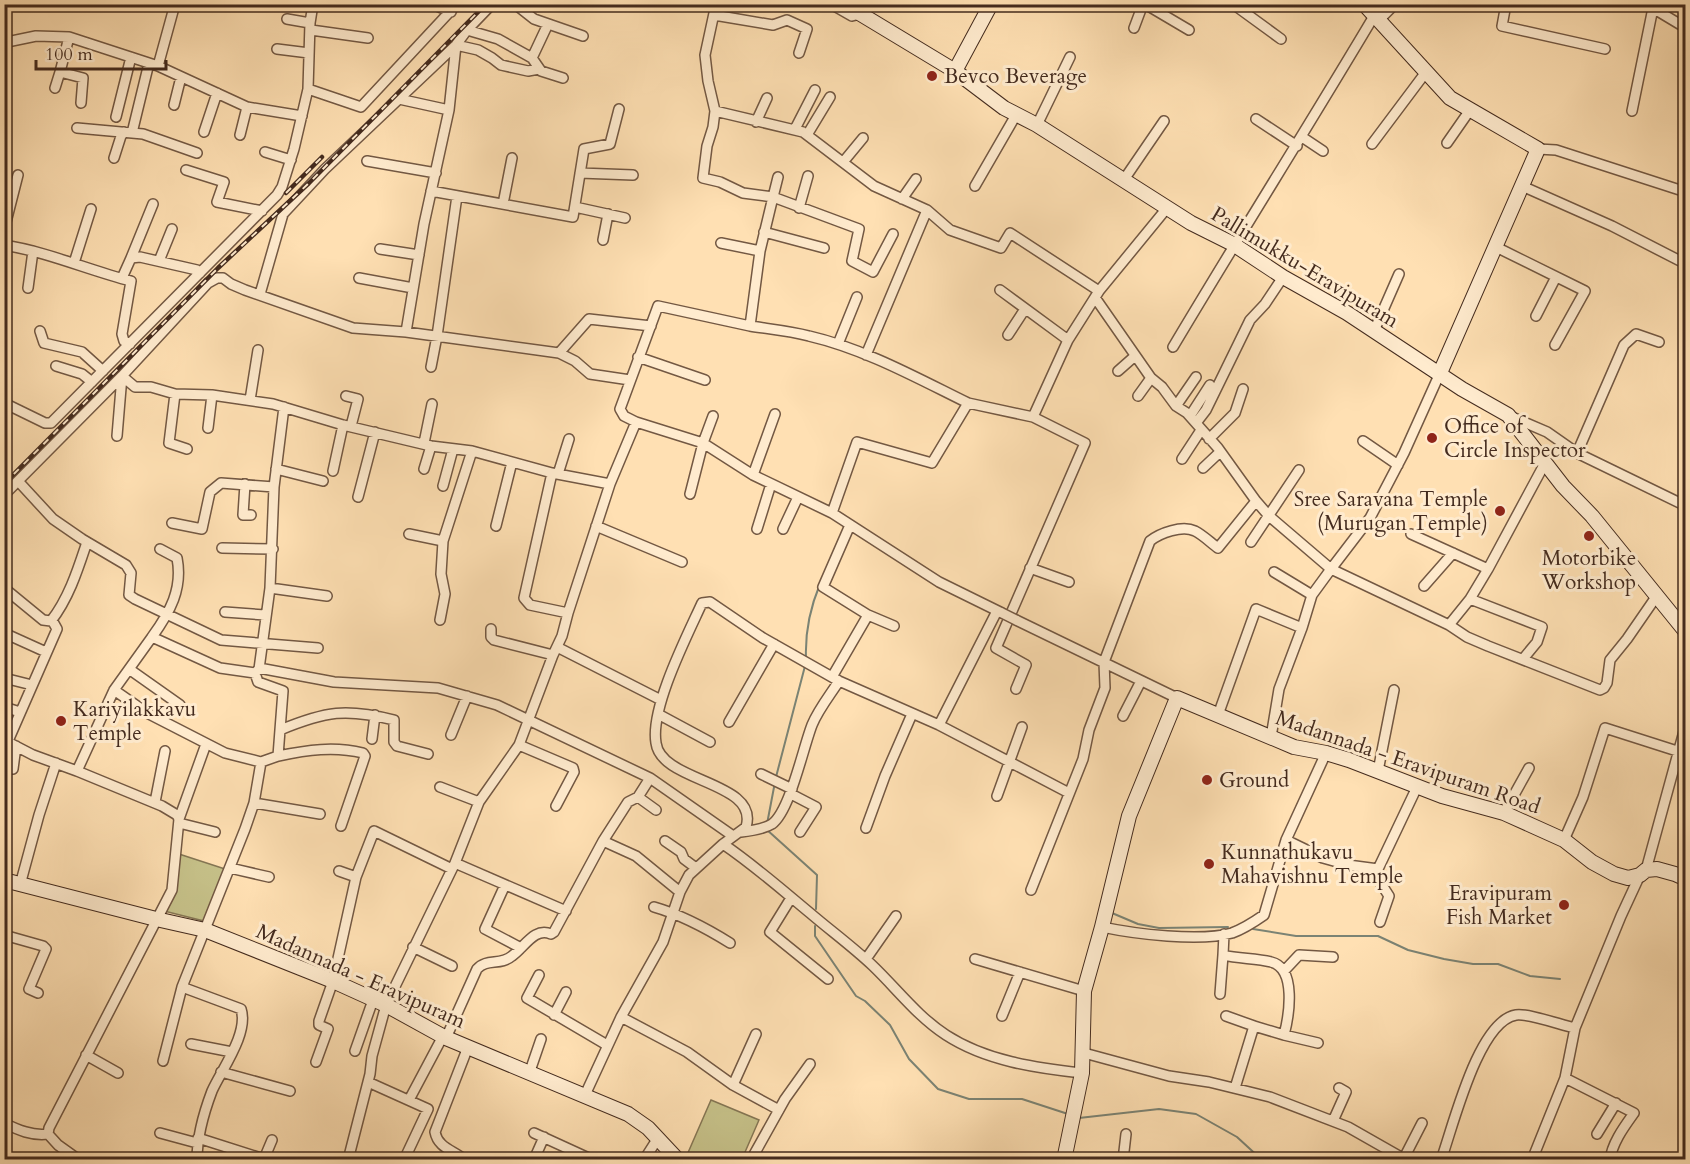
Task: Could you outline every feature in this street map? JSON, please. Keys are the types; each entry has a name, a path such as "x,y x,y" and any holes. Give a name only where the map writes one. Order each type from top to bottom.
{"main road":[{"name":"Pallimukku-Eravipuram","path":"844,4 860,9 955,71 1016,115 1037,125 1167,208 1233,244 1282,277 1347,313 1461,389 1508,415 1563,486 1592,516 1686,632"},
{"path":"955,71 991,4"},
{"path":"1364,4 1450,99 1538,149 1440,373"},
{"path":"1064,1160 1082,1073 1084,991 1102,927 1128,816 1177,698"},
{"name":"Madannada - Eravipuram Road","path":"1177,698 1294,747 1326,753 1417,787 1504,813 1564,840 1592,862 1614,874 1628,878 1657,869 1686,879"},
{"name":"Madannada - Eravipuram","path":"9,883 205,930 333,981 380,1002 445,1037 628,1114 658,1138 678,1160"}],"street":[{"path":"114,158 121,136 128,132 175,4"},
{"path":"4,403 45,423 51,423 262,211 282,187 308,89 313,4"},
{"path":"432,4 454,8"},
{"path":"260,294 283,214 326,169 456,45 492,4"},
{"path":"515,4 534,19 583,36"},
{"path":"716,4 705,55 715,111 703,178 720,182 743,193 772,197 859,229 852,261 873,272 893,234"},
{"path":"831,4 852,16 860,9"},
{"path":"1134,28 1144,4 1189,30"},
{"path":"1233,4 1281,39"},
{"path":"1173,347 1233,244 1376,18 1395,4"},
{"path":"1506,4 1502,26 1605,49"},
{"path":"1632,111 1649,6 1686,28"},
{"path":"308,89 361,107 454,8"},
{"path":"714,15 773,26 787,20 807,29 799,53"},
{"path":"288,19 368,38"},
{"path":"532,58 548,24"},
{"path":"467,30 498,39 532,58 539,69"},
{"path":"4,57 6,42 36,36 69,37 154,65 247,107 302,116"},
{"path":"55,88 69,37"},
{"path":"456,45 478,50 501,66 528,71 539,69 563,78"},
{"path":"406,332 431,191 449,110 456,45"},
{"path":"277,49 309,54"},
{"path":"116,117 131,57"},
{"path":"1037,125 1070,57"},
{"path":"60,72 82,78 81,103"},
{"path":"1372,144 1426,72"},
{"path":"174,105 181,77"},
{"path":"795,129 815,90"},
{"path":"204,132 217,93"},
{"path":"807,135 830,97"},
{"path":"756,122 766,98"},
{"path":"399,99 449,110"},
{"path":"240,135 247,107"},
{"path":"431,191 573,217 584,149 610,144 619,109"},
{"path":"1447,143 1470,110"},
{"path":"715,111 795,129 844,161 874,186 927,210 950,230 1001,248 1010,233 1097,295 1151,378 1209,439 1256,501 1269,516 1331,569 1449,625 1467,637 1600,690 1607,682 1610,660 1656,597"},
{"path":"975,186 1016,115"},
{"path":"1256,119 1323,151"},
{"path":"1123,181 1164,121"},
{"path":"77,128 143,134 197,153"},
{"path":"844,161 863,138"},
{"path":"1538,149 1556,150 1686,192"},
{"path":"265,152 291,160"},
{"path":"503,204 512,158"},
{"path":"367,161 435,173"},
{"path":"186,170 224,182 217,202 262,211"},
{"path":"580,173 633,175"},
{"path":"4,230 18,175"},
{"path":"800,208 808,176"},
{"path":"750,326 760,251 778,177"},
{"path":"902,200 916,178"},
{"path":"1522,186 1612,225 1686,264"},
{"path":"431,367 457,196"},
{"path":"122,278 153,204"},
{"path":"575,207 625,218"},
{"path":"1033,417 1068,340 1097,295 1167,208"},
{"path":"74,263 91,209"},
{"path":"866,355 927,210"},
{"path":"603,240 608,214"},
{"path":"159,261 172,229"},
{"path":"764,232 824,248"},
{"path":"721,243 760,251"},
{"path":"4,245 33,251 131,281 122,334 124,341 130,344"},
{"path":"1496,247 1585,291 1555,345"},
{"path":"380,249 419,255"},
{"path":"28,288 33,251"},
{"path":"131,258 140,257 159,261 200,273"},
{"path":"1374,331 1399,274"},
{"path":"1195,423 1206,410 1250,320 1282,277"},
{"path":"1536,316 1556,277"},
{"path":"4,495 122,376 208,283 217,278 223,278 231,284 353,328 406,332 559,353 575,361 590,374 630,381"},
{"path":"359,278 413,288"},
{"path":"1000,290 1068,340"},
{"path":"838,344 857,297"},
{"path":"1016,689 1026,665 996,648 1030,568 1085,443 1033,417 968,403 907,373 838,344 808,335 750,326 658,306 620,409 624,416 703,443 753,475 832,513 939,582 999,612 1016,620 1104,662 1177,698"},
{"path":"1008,335 1025,309"},
{"path":"559,353 589,319 651,326"},
{"path":"40,331 44,343 82,352 104,371"},
{"path":"1577,453 1624,345 1636,334 1659,342"},
{"path":"250,400 258,350"},
{"path":"1118,371 1135,356"},
{"path":"638,357 705,380"},
{"path":"56,366 82,374 92,382"},
{"path":"1271,737 1280,689 1312,595 1370,518 1398,465 1440,373"},
{"path":"122,376 135,387 151,387 174,394 212,395 250,400 427,445 472,451 555,474 610,484"},
{"path":"117,436 122,376"},
{"path":"1176,406 1196,377"},
{"path":"1138,396 1151,378"},
{"path":"1182,459 1210,385"},
{"path":"1209,439 1235,413 1243,389"},
{"path":"174,394 169,443 186,449"},
{"path":"208,428 212,395"},
{"path":"333,471 358,399 346,396"},
{"path":"832,513 857,442 932,463 968,403"},
{"path":"424,469 432,404"},
{"path":"278,756 283,691 258,682 257,670 270,588 274,487 284,407"},
{"path":"753,475 774,414"},
{"path":"1508,415 1546,432 1577,453 1686,506"},
{"path":"690,494 703,443 713,416"},
{"path":"355,1051 380,1002 412,948 453,866 479,802 519,745 562,636 610,484 636,422"},
{"path":"358,497 375,432"},
{"path":"568,613 530,605 524,598 555,474 569,440"},
{"path":"1363,441 1398,465"},
{"path":"443,486 453,449"},
{"path":"440,620 445,594 441,574 443,541 472,451"},
{"path":"1203,468 1220,452"},
{"path":"496,526 512,462"},
{"path":"1449,625 1470,599 1488,569 1545,463"},
{"path":"276,469 323,481"},
{"path":"1251,542 1299,470"},
{"path":"18,482 52,519 126,565 131,573 129,595 221,640 318,648"},
{"path":"172,522 201,529 210,492 221,483 274,487"},
{"path":"245,484 243,514 251,515"},
{"path":"757,529 771,484"},
{"path":"783,529 798,497"},
{"path":"1031,890 1083,759 1089,730 1105,688 1104,662 1150,541 1158,535 1179,530 1194,530 1218,548 1256,501"},
{"path":"850,525 823,587 868,615 894,626"},
{"path":"596,526 682,562"},
{"path":"409,534 443,541"},
{"path":"1411,534 1488,569"},
{"path":"52,620 60,610 75,579 87,542"},
{"path":"222,548 273,549"},
{"path":"77,771 114,690 168,615 177,591 177,558 160,549"},
{"path":"1424,586 1453,553"},
{"path":"1030,568 1069,582"},
{"path":"1274,572 1312,595"},
{"path":"4,588 43,620 52,620"},
{"path":"270,588 327,596"},
{"path":"1470,599 1542,627 1537,642 1523,659"},
{"path":"585,1095 607,1044 663,942 680,892 689,875 748,822 745,806 723,789 675,768 661,757 655,742 661,700 702,603 705,601 835,679 939,724 1069,793"},
{"path":"1218,715 1256,609 1302,628"},
{"path":"225,612 265,615"},
{"path":"939,724 999,612"},
{"path":"152,637 220,668 257,670 334,682 438,688 497,705 650,778 737,834 772,824 780,815 791,792 813,722 868,615"},
{"path":"13,769 10,743 20,712 57,629 52,620"},
{"path":"491,629 491,637 494,640 555,651 661,700"},
{"path":"4,633 46,652"},
{"path":"729,722 774,644"},
{"path":"129,669 180,705"},
{"path":"4,678 32,685"},
{"path":"1124,716 1141,681"},
{"path":"114,690 147,713 225,753 261,762 312,749 344,749 363,753 365,756 341,826"},
{"path":"1378,771 1394,690"},
{"path":"451,735 467,696"},
{"path":"4,707 20,712"},
{"path":"280,730 322,714 362,712 394,720 394,741 397,746 428,754"},
{"path":"658,714 710,742"},
{"path":"866,828 885,776 912,714"},
{"path":"372,739 375,715"},
{"path":"1532,1160 1565,1078 1575,1028 1621,916 1643,873 1686,724"},
{"path":"998,796 1022,727"},
{"path":"1564,840 1583,797 1605,728 1677,751"},
{"path":"10,743 115,788 154,802 169,810 179,821 214,832"},
{"path":"48,1134 86,1055 172,890 179,821 206,744"},
{"path":"519,745 573,768 574,772 556,806"},
{"path":"154,802 165,751"},
{"path":"1102,927 1184,936 1224,934 1240,929 1264,915 1286,840 1326,753"},
{"path":"162,1061 182,987 254,803 261,762"},
{"path":"9,883 39,814 56,763"},
{"path":"1504,813 1529,768"},
{"path":"761,774 816,807 800,832"},
{"path":"409,1100 445,1037 477,969 482,964 498,963 511,958 536,933 543,931 551,934 554,932 603,842 628,802 638,797 650,778"},
{"path":"440,787 479,802"},
{"path":"1380,922 1389,896 1380,882 1378,869 1417,787"},
{"path":"638,797 656,810"},
{"path":"254,803 320,814"},
{"path":"316,1062 328,1029 319,1025 319,1020 333,981 356,877 374,831 453,866 566,911"},
{"path":"1286,840 1323,858 1348,865 1378,869"},
{"path":"665,841 681,852 684,859 696,868"},
{"path":"603,842 636,856 680,892"},
{"path":"723,844 749,862 866,959 932,1025 947,1036 978,1052 1036,1068 1082,1073"},
{"path":"230,868 269,877"},
{"path":"339,871 356,877"},
{"path":"505,885 485,929 521,948"},
{"path":"791,898 770,932 828,979"},
{"path":"654,907 707,928 730,943"},
{"path":"866,959 896,916"},
{"path":"1220,994 1224,934"},
{"path":"4,935 44,946 46,949 29,989 38,993"},
{"path":"412,948 452,966"},
{"path":"1223,955 1273,962 1284,971 1290,992 1284,1035"},
{"path":"1284,971 1299,955 1333,957"},
{"path":"975,959 1084,991"},
{"path":"1002,1016 1020,972"},
{"path":"539,975 527,998 607,1044"},
{"path":"182,987 241,1010 243,1017 243,1026 211,1095 197,1141 196,1160"},
{"path":"554,1015 566,992"},
{"path":"348,1160 368,1082 380,1002"},
{"path":"1441,1160 1478,1053 1497,1026 1507,1017 1520,1014 1575,1028"},
{"path":"1226,1016 1284,1035 1318,1042"},
{"path":"621,1017 687,1052 733,1085 779,1110"},
{"path":"1235,1088 1254,1026"},
{"path":"733,1085 756,1034"},
{"path":"530,1071 541,1039"},
{"path":"191,1044 232,1052"},
{"path":"465,1160 442,1146 437,1141 435,1132 468,1047"},
{"path":"1084,1053 1169,1076 1270,1097 1348,1126 1405,1159 1422,1123"},
{"path":"86,1055 118,1073"},
{"path":"751,1160 779,1110 810,1064"},
{"path":"221,1072 290,1091"},
{"path":"1565,1078 1634,1113 1611,1152 1610,1160"},
{"path":"368,1082 428,1109 404,1160"},
{"path":"1334,1121 1346,1092 1339,1088"},
{"path":"1597,1134 1616,1103"},
{"path":"4,1123 29,1133 48,1134"},
{"path":"534,1132 593,1160"},
{"path":"160,1133 264,1159 272,1140"},
{"path":"48,1134 58,1146 80,1160"},
{"path":"1123,1160 1126,1134"},
{"path":"536,1155 544,1137"},
{"path":"644,1160 658,1138"}],"shaded area":[{"path":"179,854 225,869 204,921 164,911"},
{"path":"711,1100 759,1120 742,1159 693,1159 687,1155"}],"waterway":[{"path":"806,658 809,620 820,584"},
{"path":"776,777 805,666"},
{"path":"767,824 775,782"},
{"path":"766,829 817,875 816,909"},
{"path":"1112,913 1138,924 1159,928 1228,927"},
{"path":"815,926 815,936 856,996 865,1001 890,1025 909,1059 938,1089 969,1099 1022,1099 1068,1114"},
{"path":"1253,929 1296,936 1378,936 1408,950 1444,959 1473,964 1498,964 1530,976 1560,979"},
{"path":"1079,1118 1159,1109 1196,1114 1237,1137 1262,1160"}],"railway":[{"path":"4,484 218,268 309,183 486,4"},
{"path":"286,193 322,157"}],"place":[{"name":"Bevco Beverage","path":"932,76"},
{"name":"Office of Circle Inspector","path":"1432,438"},
{"name":"Sree Saravana Temple (Murugan Temple)","path":"1500,511"},
{"name":"Motorbike Workshop","path":"1589,536"},
{"name":"Kariyilakkavu Temple","path":"61,721"},
{"name":"Ground","path":"1207,780"},
{"name":"Kunnathukavu Mahavishnu Temple","path":"1209,864"},
{"name":"Eravipuram Fish Market","path":"1564,905"}]}
